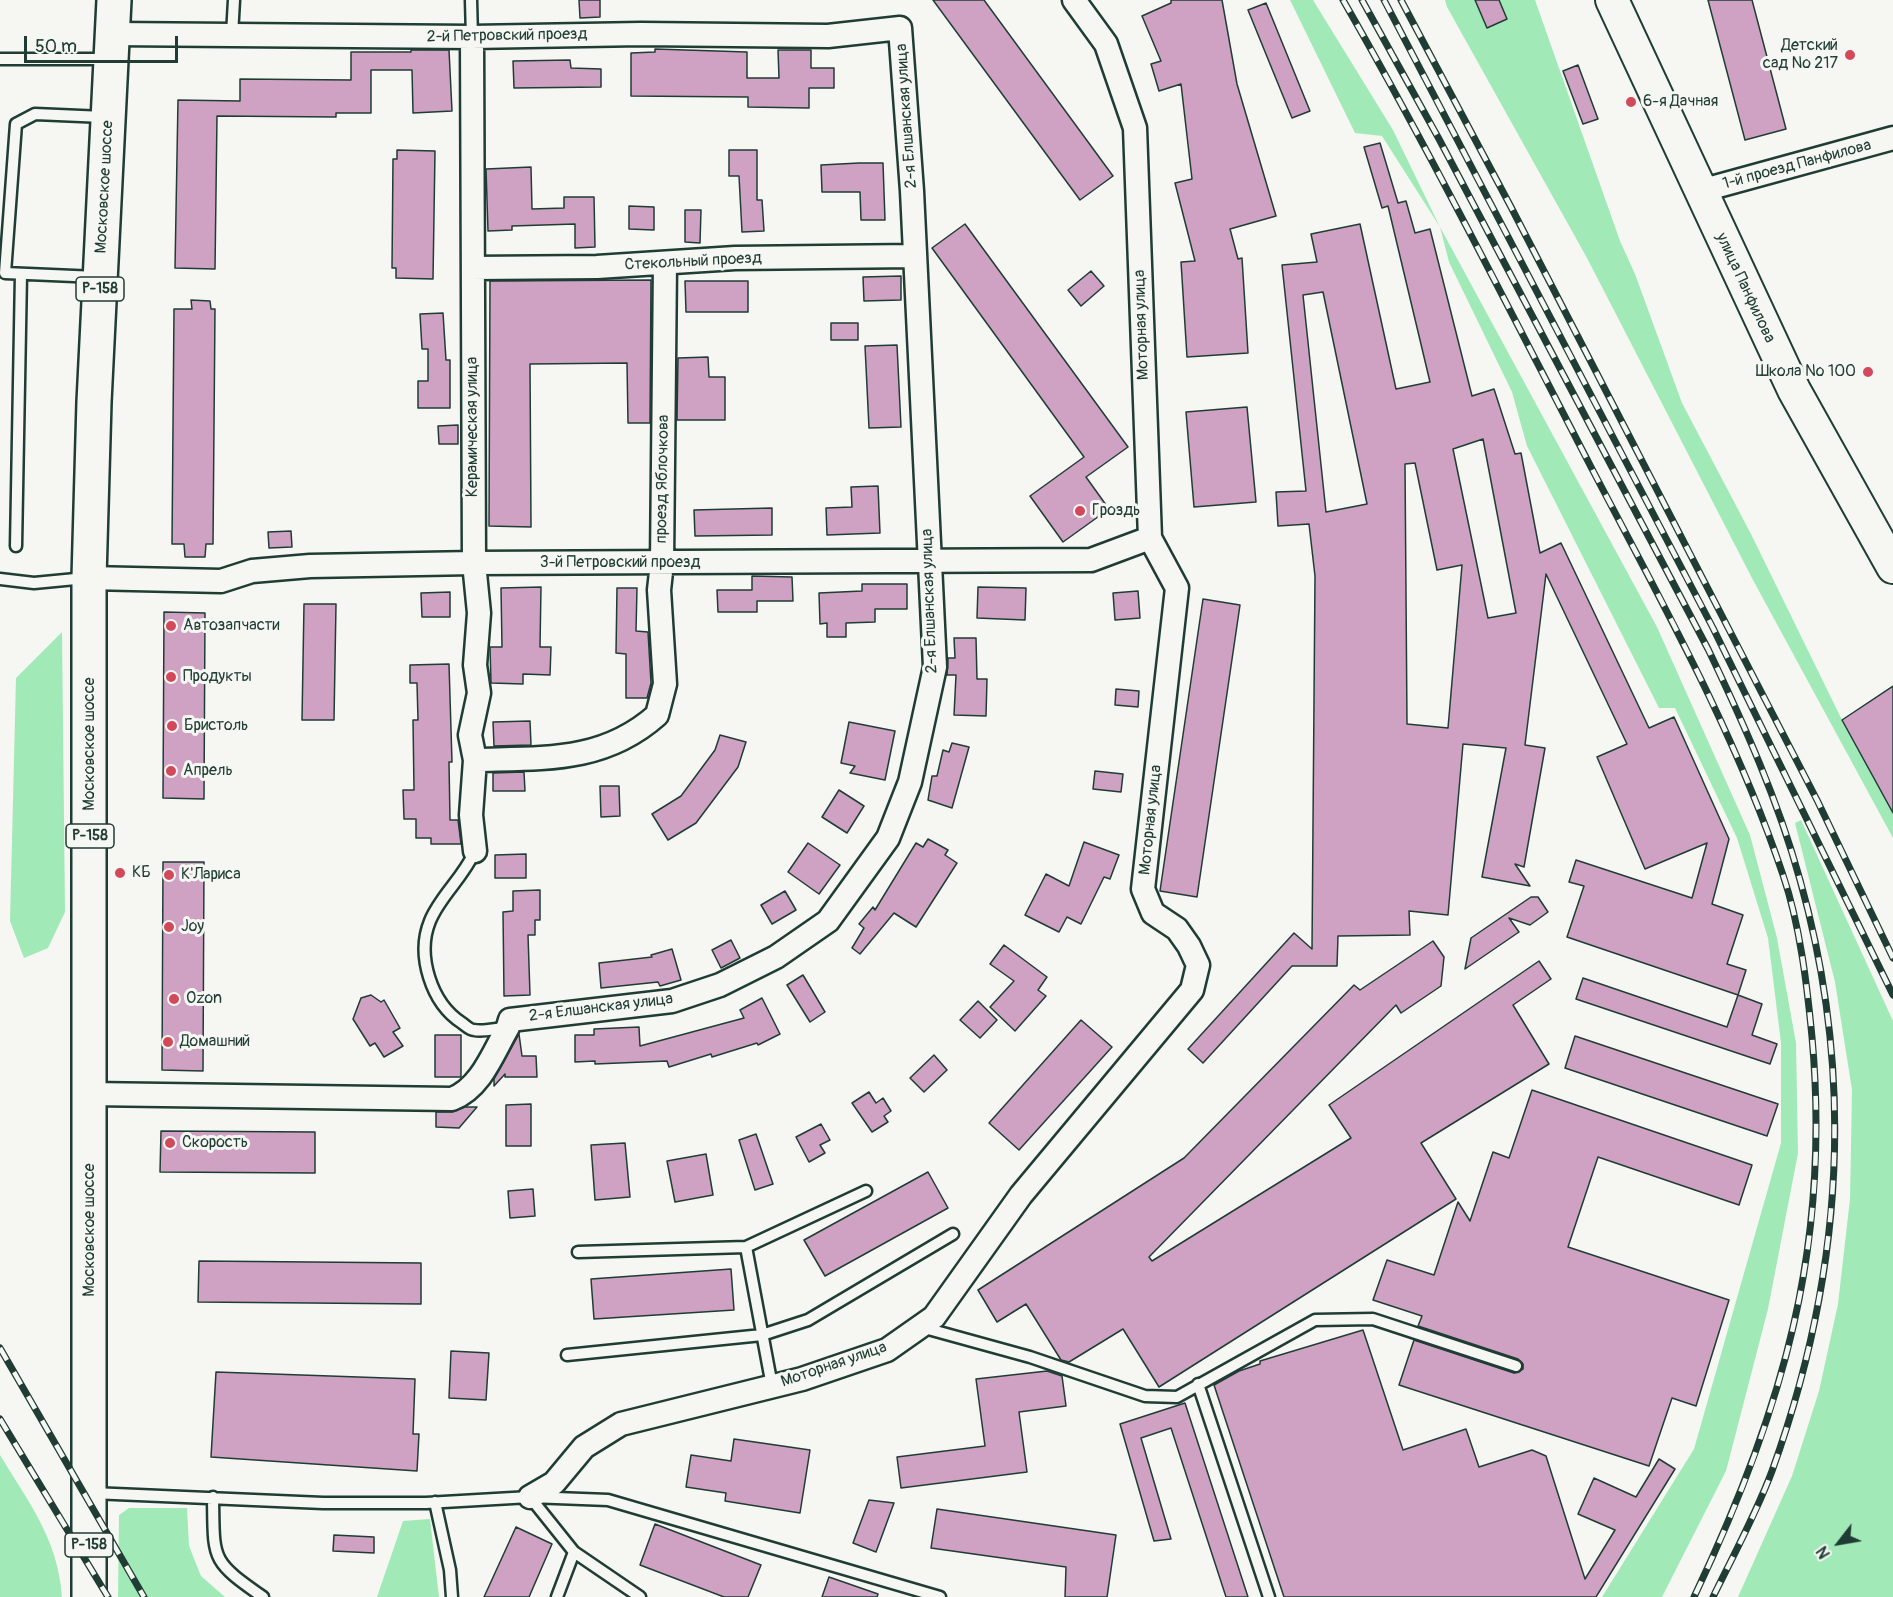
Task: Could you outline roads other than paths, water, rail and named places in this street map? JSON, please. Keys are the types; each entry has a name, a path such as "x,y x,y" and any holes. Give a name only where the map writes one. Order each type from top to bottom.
{"main road":[{"name":"Московское шоссе","path":"89,1597 89,578 100,277 114,0"},
{"name":"улица Панфилова","path":"1612,0 1794,390 1893,567"}],"street":[{"name":"Моторная улица","path":"530,1497 554,1483 584,1448 621,1424 802,1379 887,1350 934,1317 1021,1195 1192,990 1198,965 1189,946 1177,929 1153,912 1143,889 1177,588 1150,538 1135,128 1106,44 1074,0"},
{"name":"2-й Петровский проезд","path":"112,46 232,35 828,36 900,28"},
{"name":"2-я Елшанская улица","path":"90,1094 452,1099 466,1094 476,1083 508,1028 510,1020 672,1001 720,985 776,957 828,921 888,838 910,782 927,716 935,667 912,191 900,28"},
{"name":"Керамическая улица","path":"472,37 474,562 479,613 475,665 479,693 470,735 475,760 471,815 474,851"},
{"name":"1-й проезд Панфилова","path":"1700,191 1893,138"},
{"name":"Стекольный проезд","path":"473,268 665,264 735,258 914,256"},
{"name":"проезд Яблочкова","path":"475,760 587,753 623,741 657,715 664,684 659,590 662,563 665,264"},
{"name":"3-й Петровский проезд","path":"89,578 221,581 252,571 310,566 474,562 1091,560 1150,538"}],"lane":[{"path":"232,35 234,0"},
{"name":"Керамическая улица","path":"471,0 472,37"},
{"path":"0,59 112,46"},
{"path":"100,277 5,273 16,124 35,114 108,117"},
{"path":"16,546 21,274"},
{"path":"0,579 34,583 89,578"},
{"path":"474,851 468,866 429,921 424,948 429,977 441,1002 453,1017 473,1030 508,1028"},
{"path":"578,1252 746,1247 866,1191"},
{"path":"567,1355 762,1335 808,1320 953,1234"},
{"path":"746,1247 772,1386"},
{"path":"920,1327 1030,1357 1145,1396 1177,1397 1315,1320 1373,1319 1516,1366"},
{"path":"1198,1384 1269,1597"},
{"path":"89,1493 324,1503 435,1502 530,1497 608,1500 908,1593 940,1597"},
{"path":"213,1497 213,1548 226,1572 263,1597"},
{"path":"530,1497 574,1552 640,1597"},
{"path":"435,1502 450,1570 452,1597"},
{"path":"557,1597 574,1552"}],"railway":[{"path":"1343,0 1439,174 1670,617 1720,718 1764,822 1794,914 1810,1017 1816,1113 1814,1186 1806,1257 1794,1325 1753,1460 1694,1597"},
{"path":"1362,0 1439,139 1708,649 1771,792 1800,880 1818,955 1829,1029 1834,1104 1833,1178 1826,1252 1814,1325 1796,1398 1766,1487 1713,1597"},
{"path":"1384,0 1713,628 1893,995"},
{"path":"1401,0 1511,207 1817,800 1893,958"},
{"path":"0,1348 144,1597"},
{"path":"0,1419 108,1597"}],"place":[{"name":"Детский сад № 217","path":"1850,55"},
{"name":"6-я Дачная","path":"1631,102"},
{"name":"Школа № 100","path":"1868,372"},
{"name":"Гроздь","path":"1080,511"},
{"name":"Автозапчасти","path":"171,626"},
{"name":"Продукты","path":"171,677"},
{"name":"Бристоль","path":"172,726"},
{"name":"Апрель","path":"171,771"},
{"name":"КБ","path":"120,873"},
{"name":"К'Лариса","path":"169,875"},
{"name":"Joy","path":"169,927"},
{"name":"Ozon","path":"174,999"},
{"name":"Домашний","path":"168,1042"},
{"name":"Скорость","path":"170,1143"}]}
